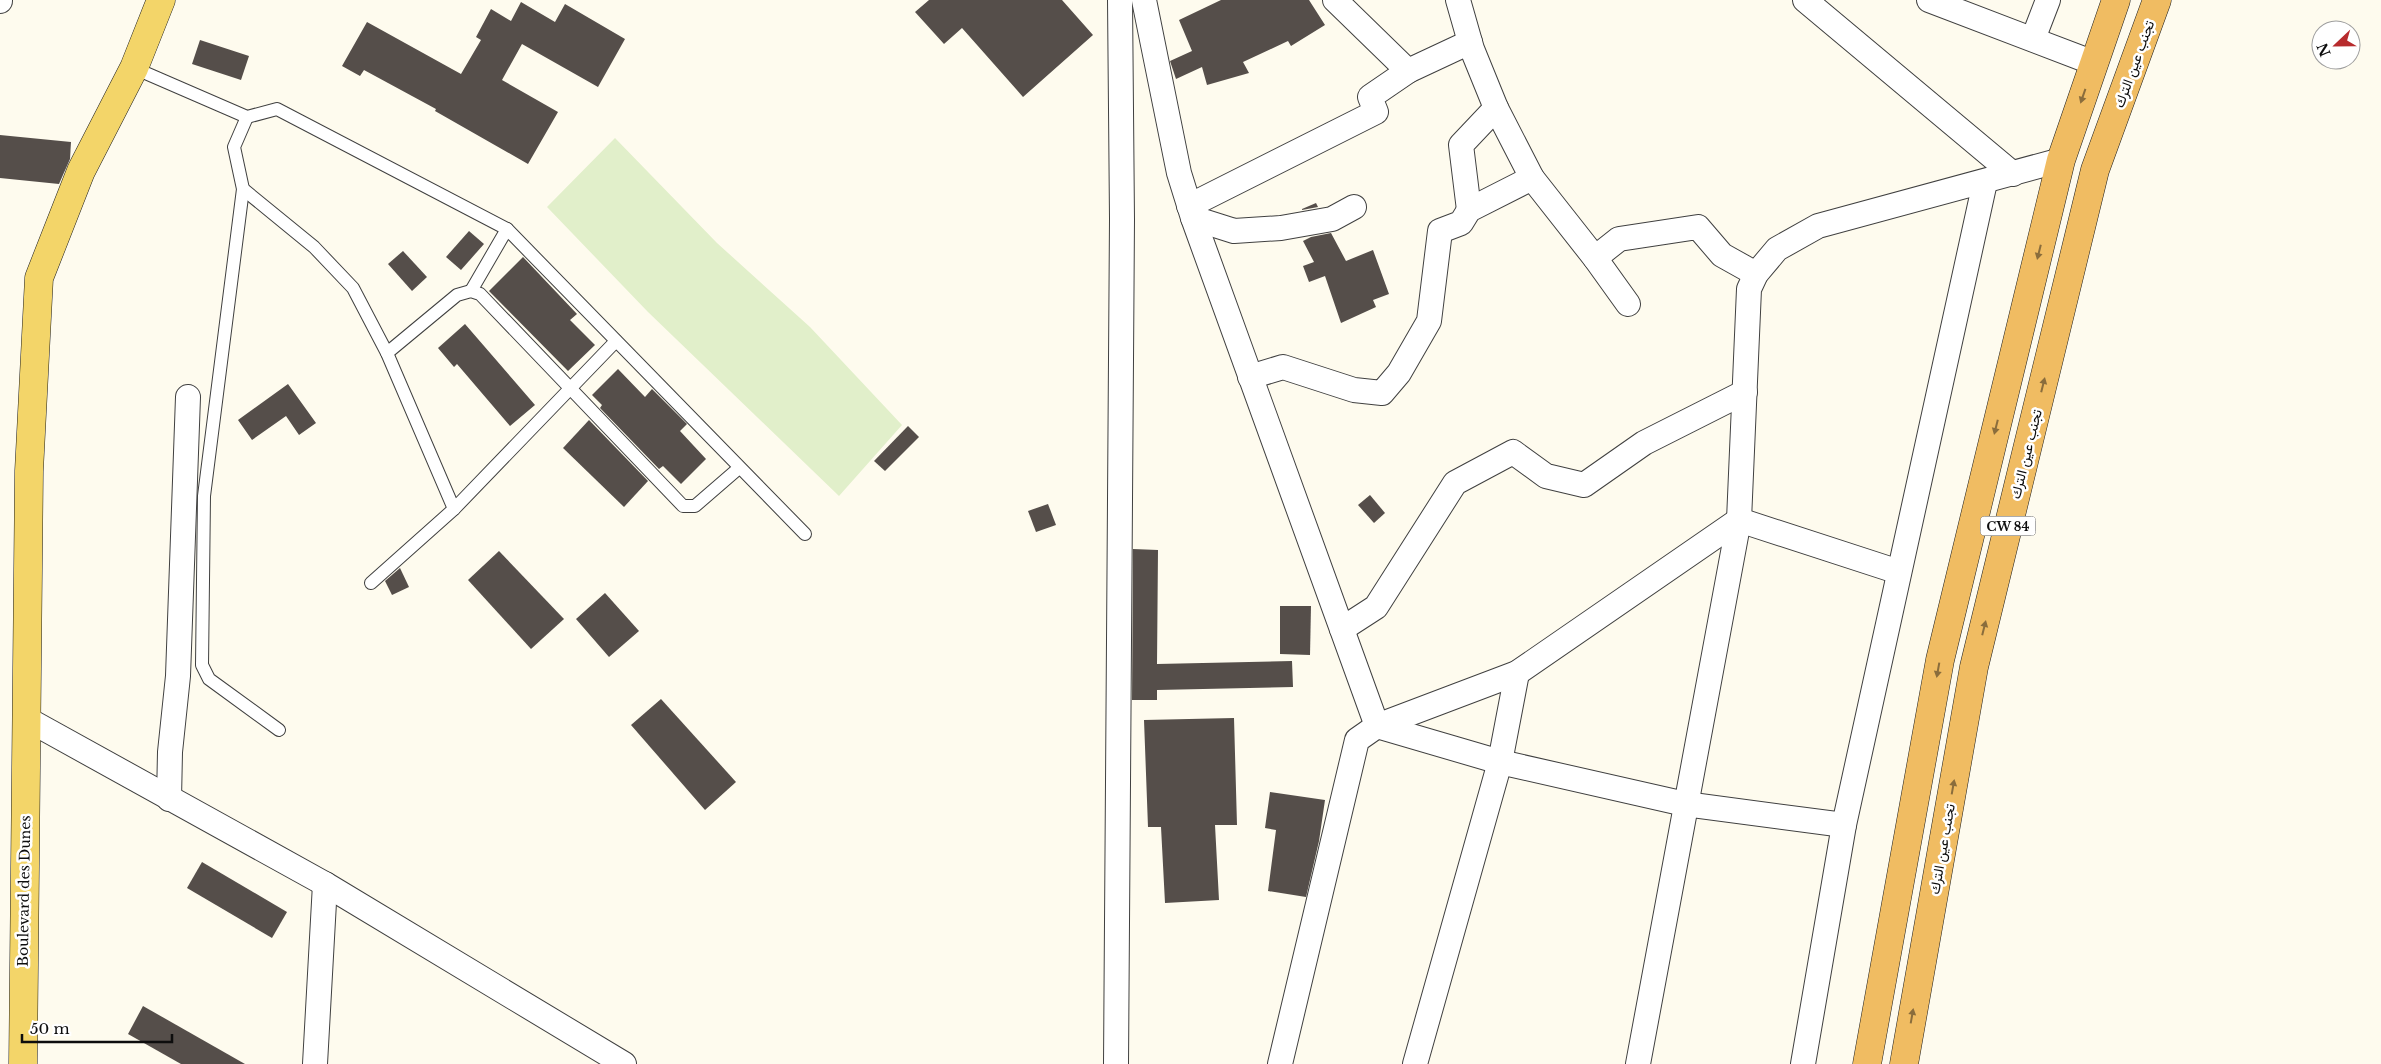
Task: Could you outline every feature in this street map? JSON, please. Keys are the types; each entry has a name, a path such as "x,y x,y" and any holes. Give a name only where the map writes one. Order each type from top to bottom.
{"highway":[{"name":"CW 84","path":"1867,1064 1940,660 2061,160 2116,0"},
{"name":"تجنب عين الترك","path":"1904,1064 1976,658 2095,170 2158,0"}],"main road":[{"name":"Boulevard des Dunes","path":"22,1064 29,471 39,278 81,171 134,68 160,0"}],"street":[{"path":"1116,1064 1122,229 1120,0"},
{"path":"1144,0 1179,173 1191,212 1377,726"},
{"path":"1335,0 1408,71"},
{"path":"1458,0 1470,42 1496,108 1532,178 1596,258 1628,304"},
{"path":"1805,0 2013,174"},
{"path":"1929,0 2094,64"},
{"path":"2033,39 2048,0"},
{"path":"1191,212 1376,112 1370,97 1408,71 1470,42"},
{"path":"1469,210 1461,145 1496,108"},
{"path":"1638,1064 1739,520 1749,289 1756,274 1777,249 1818,226 1986,182 2061,160"},
{"path":"1250,377 1283,366 1354,390 1382,393 1399,373 1429,321 1440,231 1461,223 1469,210 1532,178"},
{"path":"1803,1064 1844,825 1986,182"},
{"path":"1191,212 1234,231 1243,231 1281,228 1332,219 1354,207"},
{"path":"1596,258 1619,239 1698,226 1722,255 1756,274"},
{"path":"1342,630 1376,607 1455,483 1513,452 1546,476 1584,485 1644,443 1745,392"},
{"path":"169,799 170,752 178,676 188,397"},
{"path":"1739,520 1899,572"},
{"path":"1280,1064 1357,740 1377,726 1517,673 1739,520"},
{"path":"1415,1064 1500,762 1517,673"},
{"path":"25,718 325,884 624,1064"},
{"path":"1377,726 1500,762 1685,804 1844,825"},
{"path":"315,1064 325,884"}],"lane":[{"path":"134,68 247,116 277,109 507,229 805,534"},
{"path":"247,116 234,147 243,189 204,496 202,665 209,679 279,730"},
{"path":"243,189 314,246 353,288 388,354 454,508"},
{"path":"471,292 507,229"},
{"path":"388,354 457,295 471,292 480,294 683,506 695,506 739,468"},
{"path":"371,583 454,508 616,341"}],"green space":[{"path":"615,138 717,243 810,327 902,425 839,496 648,312 547,207"}],"building":[{"path":"929,0 1062,0 1093,35 1023,97 962,28 944,44 915,12"},
{"path":"1221,0 1309,0 1325,25 1291,46 1288,41 1243,62 1249,73 1207,85 1202,67 1176,79 1170,61 1192,51 1179,20"},
{"path":"521,2 555,22 565,4 625,39 598,87 522,44 502,80 558,112 528,164 435,111 436,109 364,70 360,76 342,66 367,22 461,74 481,40 476,37 491,9 511,21"},
{"path":"200,40 249,56 241,80 192,64"},
{"path":"0,135 71,142 70,159 59,184 0,178"},
{"path":"1316,203 1318,207 1302,210 1302,209"},
{"path":"469,231 484,244 461,270 446,257"},
{"path":"1331,233 1346,261 1373,250 1389,294 1373,300 1376,307 1341,323 1325,276 1309,282 1303,266 1314,262 1303,241 1311,237"},
{"path":"403,251 427,277 412,291 388,264"},
{"path":"523,257 577,314 570,320 595,345 568,371 489,291"},
{"path":"465,324 535,405 510,426 457,364 454,367 438,348"},
{"path":"618,369 645,397 652,389 687,424 680,431 706,459 681,484 663,466 659,469 600,408 602,405 592,395"},
{"path":"288,384 316,423 299,435 286,416 252,440 238,420"},
{"path":"589,420 648,481 624,507 563,448"},
{"path":"908,426 919,437 885,471 874,461"},
{"path":"1370,495 1385,513 1374,523 1358,505"},
{"path":"1048,504 1056,525 1036,532 1028,511"},
{"path":"1133,549 1158,550 1157,664 1292,661 1293,687 1157,690 1157,700 1132,700"},
{"path":"499,551 564,619 531,649 468,580"},
{"path":"400,568 409,587 392,595 385,581"},
{"path":"605,593 639,631 609,657 576,619"},
{"path":"1280,606 1311,606 1310,655 1280,654"},
{"path":"661,699 736,782 705,810 631,725"},
{"path":"1234,718 1237,825 1215,825 1219,900 1165,903 1161,827 1148,827 1144,720"},
{"path":"1270,792 1325,800 1319,841 1306,897 1268,891 1276,830 1265,828"},
{"path":"202,862 287,912 272,938 187,888"},
{"path":"143,1006 245,1064 181,1064 128,1034"}]}
